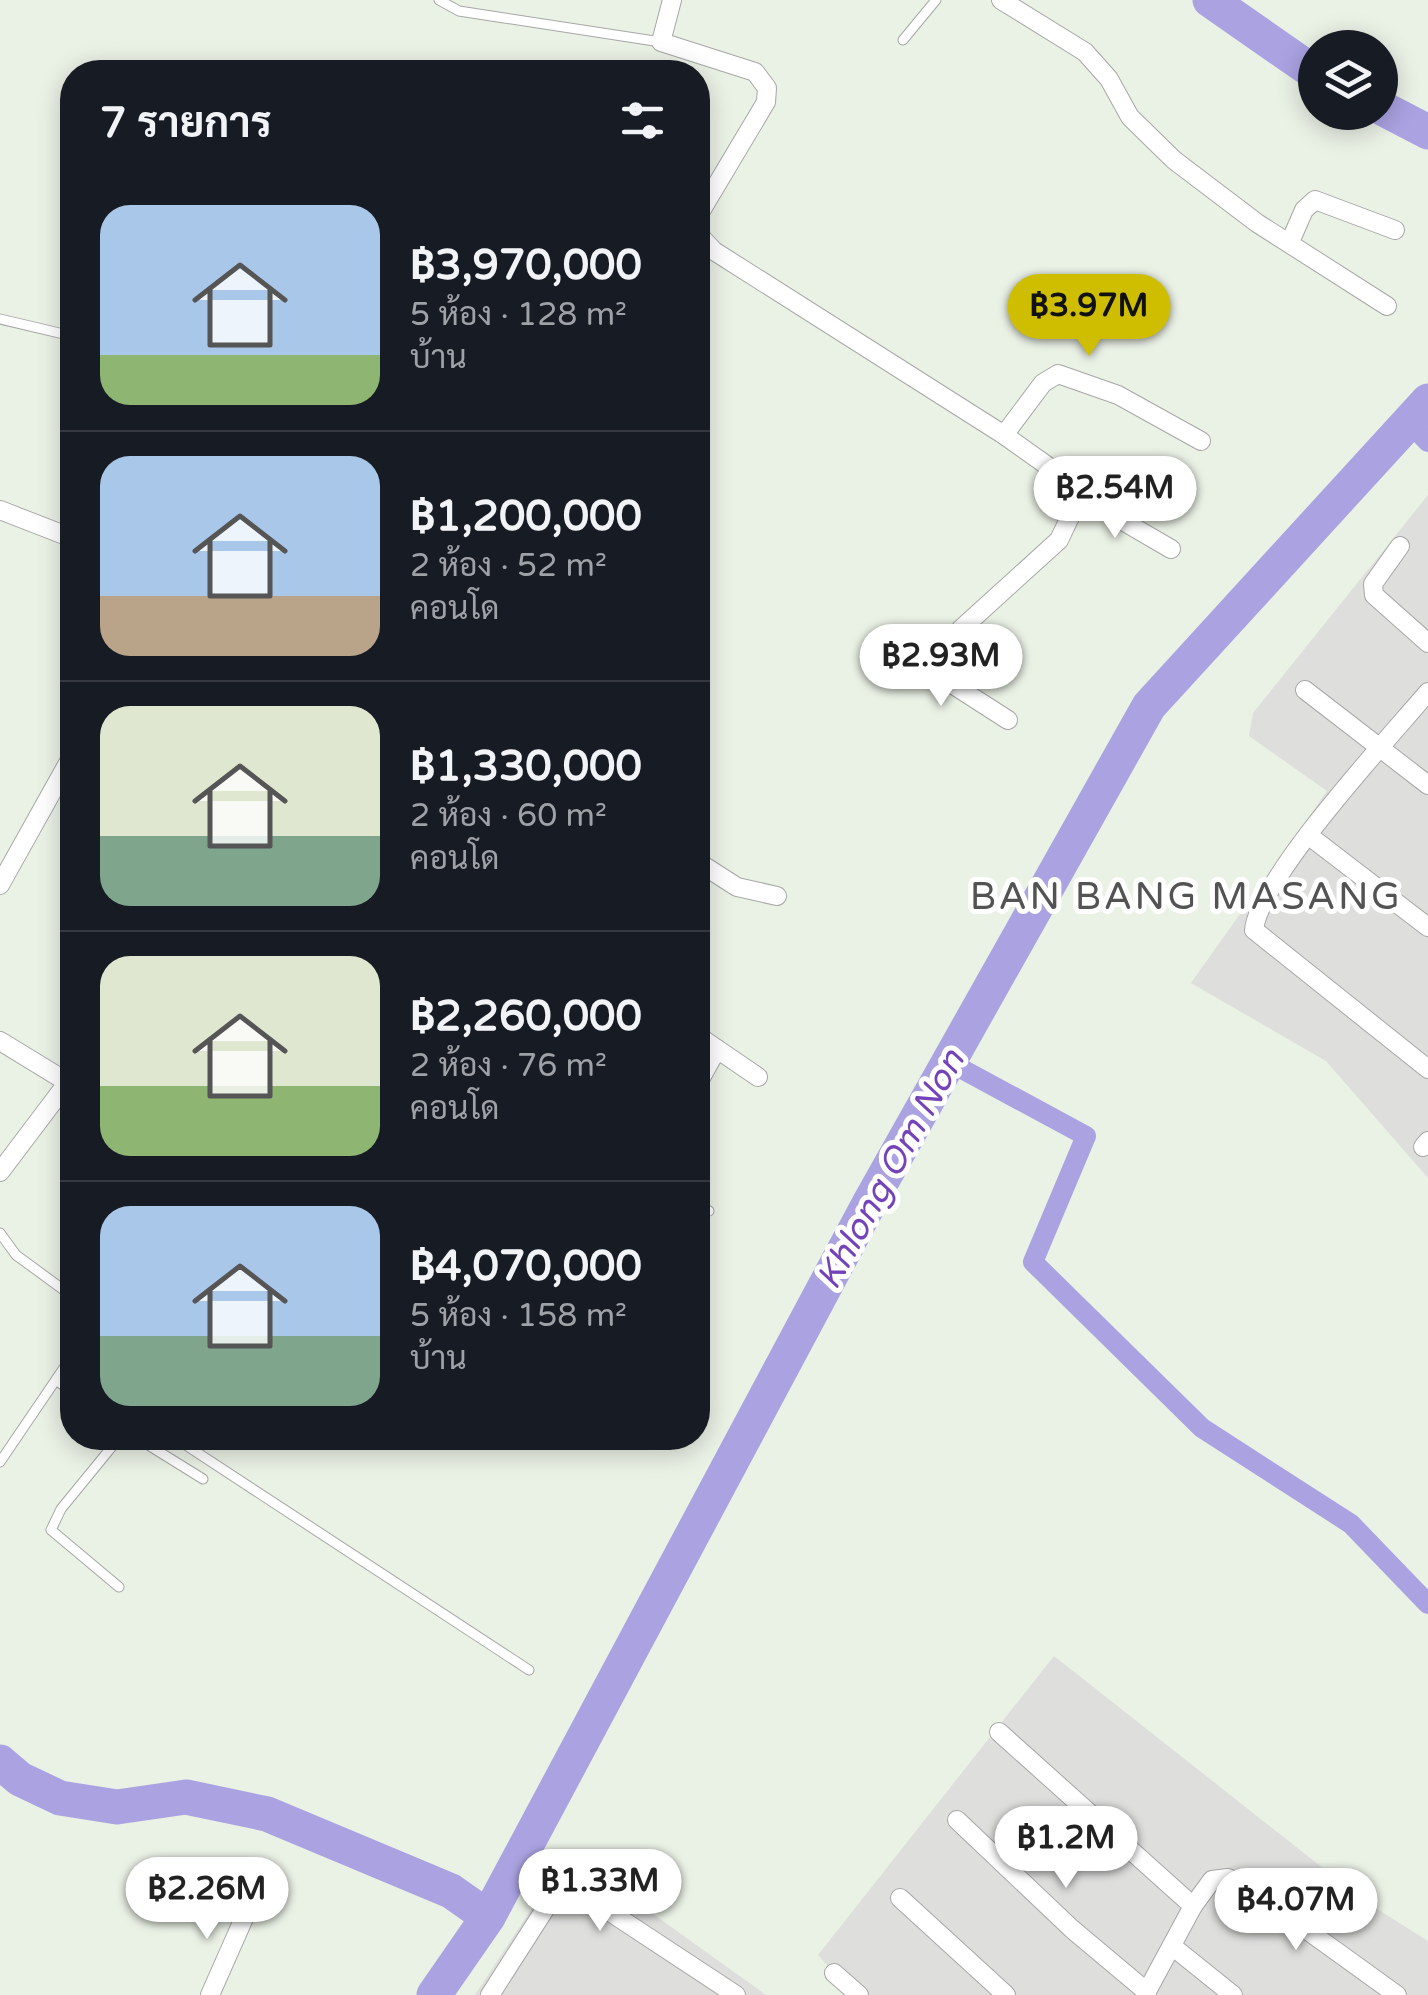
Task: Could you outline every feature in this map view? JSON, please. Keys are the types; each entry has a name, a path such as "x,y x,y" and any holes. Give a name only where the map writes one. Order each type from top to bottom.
{"street":[{"path":"672,0 661,42 754,72 767,88 766,102 710,196"},
{"path":"1001,0 1085,52 1109,79 1130,117 1174,160 1387,306"},
{"path":"1290,242 1304,210 1314,200 1332,202 1395,230"},
{"path":"710,247 1004,435 1070,482 1080,496 1171,550"},
{"path":"1004,435 1042,383 1058,374 1118,395 1201,441"},
{"path":"922,678 954,638 1059,540 1080,496"},
{"path":"0,510 60,533"},
{"path":"1400,546 1373,584 1374,595 1428,643"},
{"path":"954,638 964,651 952,684 1008,720"},
{"path":"1306,690 1428,785"},
{"path":"1428,692 1308,835 1256,912 1254,930 1428,1069"},
{"path":"0,884 60,777"},
{"path":"1308,835 1428,927"},
{"path":"710,870 737,887 777,896"},
{"path":"0,1041 60,1078"},
{"path":"710,1044 758,1076"},
{"path":"710,1062 717,1049"},
{"path":"0,1172 60,1097"},
{"path":"998,1732 1193,1906"},
{"path":"958,1820 1072,1929 1146,1993 1193,1906 1212,1880 1228,1878 1243,1884 1397,1995"},
{"path":"499,1992 563,1882 736,1995"},
{"path":"900,1898 1006,1995"},
{"path":"210,1995 248,1909"},
{"path":"1172,1946 1233,1995"},
{"path":"834,1972 859,1995"}],"lane":[{"path":"439,0 459,11 661,42"},
{"path":"903,40 936,0"},
{"path":"0,319 60,333"},
{"path":"0,1233 10,1246 60,1286"},
{"path":"0,1259 10,1246"},
{"path":"0,1462 60,1374"},
{"path":"56,1380 60,1383"},
{"path":"109,1450 52,1522 52,1530 119,1587"},
{"path":"157,1450 203,1478"},
{"path":"193,1450 529,1670"}],"shaded area":[{"path":"1428,495 1428,1178 1326,1061 1191,983 1327,791 1249,736 1253,713"},
{"path":"1054,1656 1366,1902 1428,1941 1428,1995 853,1995 818,1955"},
{"path":"568,1853 766,1995 475,1995"}],"waterway":[{"path":"1210,0 1298,61"},
{"path":"1398,116 1428,132"},
{"name":"Khlong Om Non","path":"434,1995 488,1917 870,1202 1149,706 1428,401"},
{"path":"1409,422 1428,442"},
{"path":"949,1062 1086,1136 1033,1262 1202,1428 1351,1524 1428,1604"},
{"path":"0,1762 20,1779 60,1798 117,1807 186,1797 267,1814 451,1891 488,1917"}],"district":[{"name":"BAN BANG MASANG","path":"1186,896"}]}
